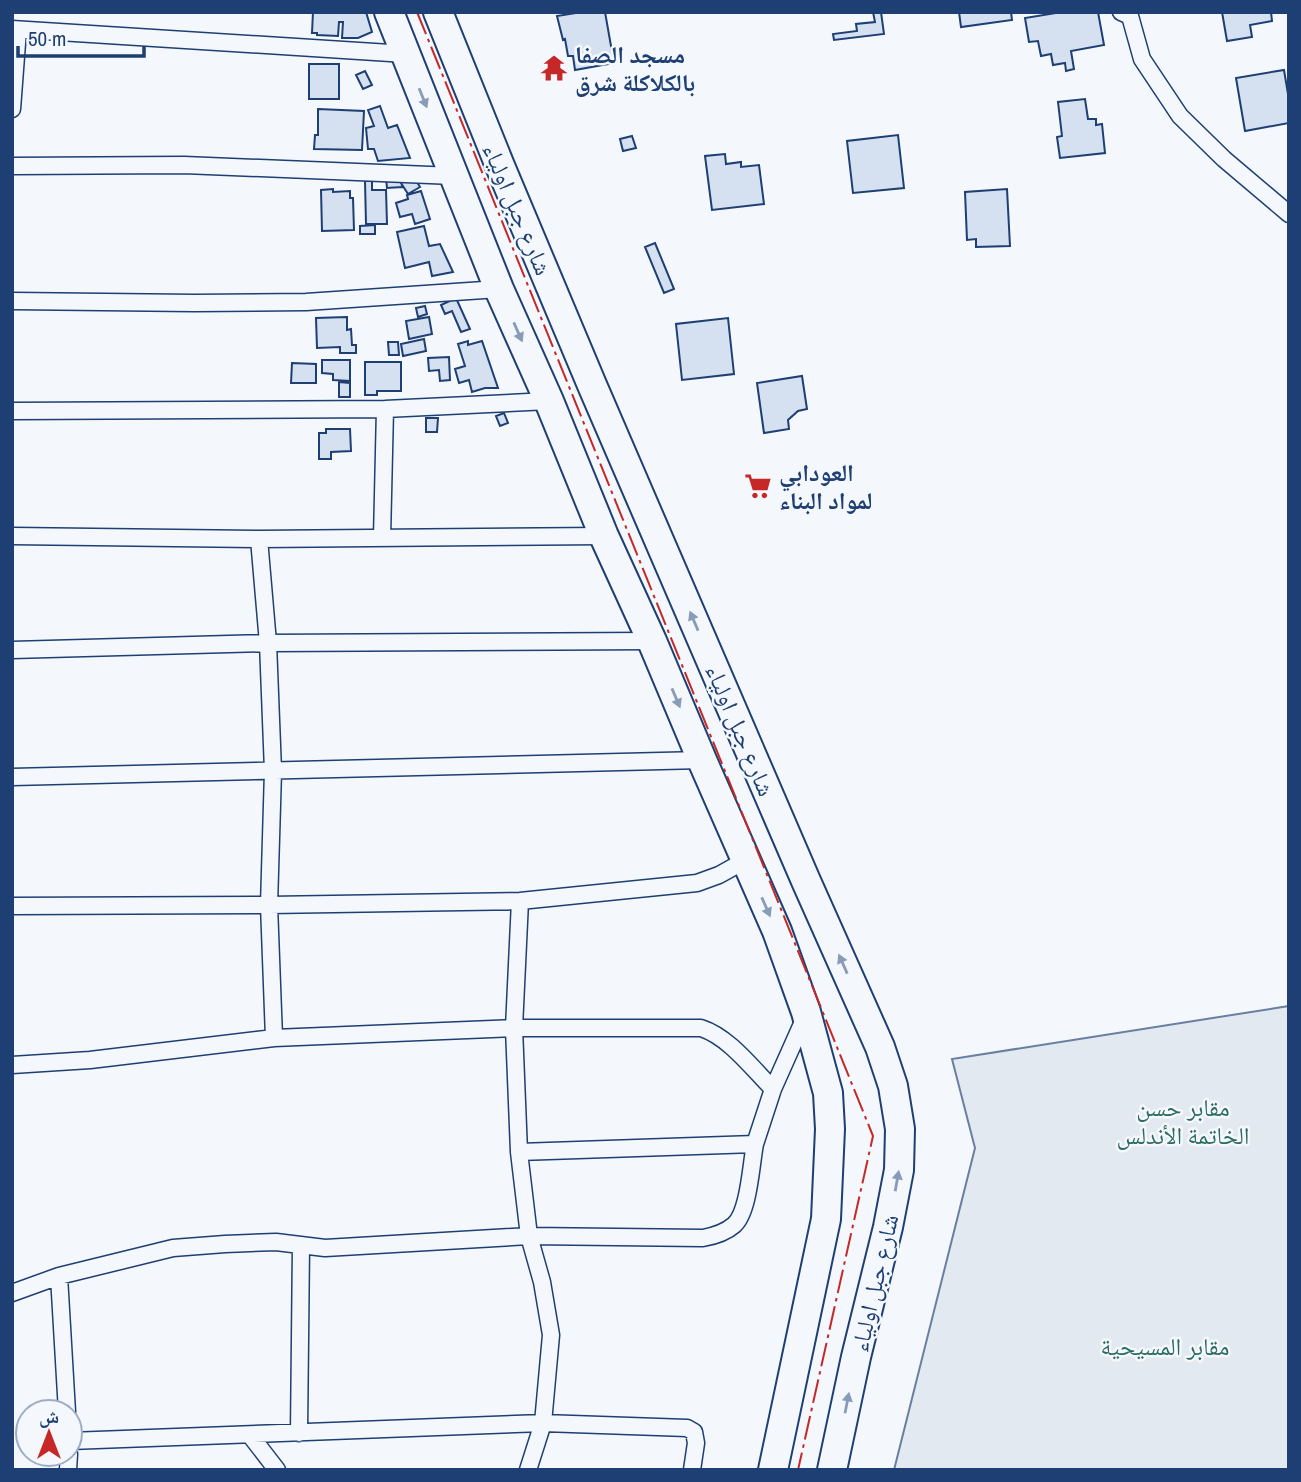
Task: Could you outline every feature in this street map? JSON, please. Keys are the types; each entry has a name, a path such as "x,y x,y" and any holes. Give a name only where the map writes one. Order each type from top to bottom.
{"highway":[{"name":"شارع جبل اولياء","path":"389,12 499,289 777,931 806,1013 828,1093 830,1129 827,1219 773,1470"},
{"name":"شارع جبل اولياء","path":"439,12 587,373 880,1046 893,1086 900,1129 899,1170 832,1470"}],"street":[{"path":"1121,12 1130,16 1142,59 1180,116 1224,159 1289,214"},
{"path":"12,109 15,30 406,54"},
{"path":"12,166 184,165 454,176"},
{"path":"12,301 306,302 499,289"},
{"path":"12,411 385,409 549,401"},
{"path":"382,538 385,409"},
{"path":"12,536 259,539 604,536"},
{"path":"259,539 268,643 273,771 269,905 274,1038"},
{"path":"12,650 268,643 652,641"},
{"path":"12,777 702,760"},
{"path":"12,905 520,901 697,883 719,875 746,860"},
{"path":"520,901 514,1028 519,1152 529,1236 542,1282 551,1335 543,1423 528,1470"},
{"path":"12,1293 59,1276 173,1248 263,1243 326,1248 529,1236 703,1238 718,1234 735,1224 744,1210 755,1144 773,1089 806,1013"},
{"path":"12,1065 90,1060 274,1038 514,1028 701,1028 714,1032 726,1042 773,1089"},
{"path":"519,1152 755,1144"},
{"path":"299,1433 301,1245"},
{"path":"59,1276 66,1398"},
{"path":"84,1440 543,1423 687,1427 694,1432 696,1443 692,1470"},
{"path":"250,1434 277,1470"}],"green space":[{"path":"1289,1006 1289,1470 894,1470 975,1148 952,1059"}],"building":[{"path":"313,12 366,12 372,32 358,38 342,38 343,22 339,22 338,36 317,35 312,33"},
{"path":"605,12 614,63 575,70 573,56 568,56 557,16"},
{"path":"873,12 881,12 884,34 834,40 833,34 857,31 856,24 875,22"},
{"path":"959,12 1011,12 1012,20 961,27"},
{"path":"1062,12 1098,12 1104,45 1071,51 1074,69 1066,71 1065,63 1053,65 1051,54 1041,56 1038,41 1029,42 1025,18"},
{"path":"1222,12 1271,12 1272,21 1250,25 1252,37 1227,41"},
{"path":"309,64 339,64 339,99 309,99"},
{"path":"1284,70 1289,100 1289,123 1245,131 1236,78"},
{"path":"365,71 372,85 363,89 356,75"},
{"path":"1085,99 1088,119 1096,119 1096,125 1102,124 1105,153 1060,158 1057,137 1062,136 1058,102"},
{"path":"380,106 388,128 397,125 410,158 378,161 374,149 368,149 366,128 374,126 368,110"},
{"path":"318,109 364,111 362,150 314,149 315,135 318,135"},
{"path":"898,135 904,188 853,193 847,141"},
{"path":"632,136 636,148 623,151 620,139"},
{"path":"725,154 726,164 741,162 741,167 759,165 764,204 712,210 705,156"},
{"path":"413,176 420,187 408,194 401,183"},
{"path":"401,177 402,187 387,188 386,178"},
{"path":"365,181 372,181 372,190 386,190 387,224 366,224"},
{"path":"333,189 333,192 350,191 350,198 353,198 354,230 322,231 321,190"},
{"path":"1007,189 1010,246 976,247 976,239 967,240 965,192"},
{"path":"421,191 430,219 415,224 412,214 400,217 396,203 408,199 407,195"},
{"path":"375,225 375,234 360,234 360,226"},
{"path":"424,226 429,246 440,244 453,272 432,276 429,262 405,268 397,232"},
{"path":"655,243 674,289 664,293 645,247"},
{"path":"456,298 470,329 461,332 452,311 445,314 441,305"},
{"path":"425,306 427,314 418,317 416,308"},
{"path":"347,317 347,330 351,329 352,345 356,345 356,353 340,353 340,347 317,348 316,318"},
{"path":"429,317 432,334 409,339 406,321"},
{"path":"728,318 734,374 682,380 676,324"},
{"path":"424,339 426,351 403,356 401,344"},
{"path":"468,341 468,345 482,341 498,388 472,392 469,380 459,383 455,369 465,366 458,344"},
{"path":"388,342 398,342 399,355 389,355"},
{"path":"449,357 450,380 440,381 439,370 429,371 428,358"},
{"path":"322,360 350,360 350,381 333,380 333,374 322,373"},
{"path":"365,362 401,362 401,391 377,391 377,395 365,395"},
{"path":"292,363 316,364 316,383 291,383"},
{"path":"802,376 807,409 798,411 788,420 789,429 764,433 757,383"},
{"path":"339,382 350,383 350,397 339,397"},
{"path":"504,413 508,423 500,426 496,416"},
{"path":"426,418 438,418 437,432 426,432"},
{"path":"326,429 350,429 351,451 331,452 331,459 319,459 319,433 326,433"}],"power":[{"path":"417,12 873,1136 798,1470"}],"place":[{"name":"مسجد الصفا بالكلاكلة شرق","path":"554,68"},
{"name":"العودابي لمواد البناء","path":"758,486"}],"park label":[{"name":"مقابر حسن الخاتمة الأندلس","path":"1183,1121"},
{"name":"مقابر المسيحية","path":"1165,1346"}]}
